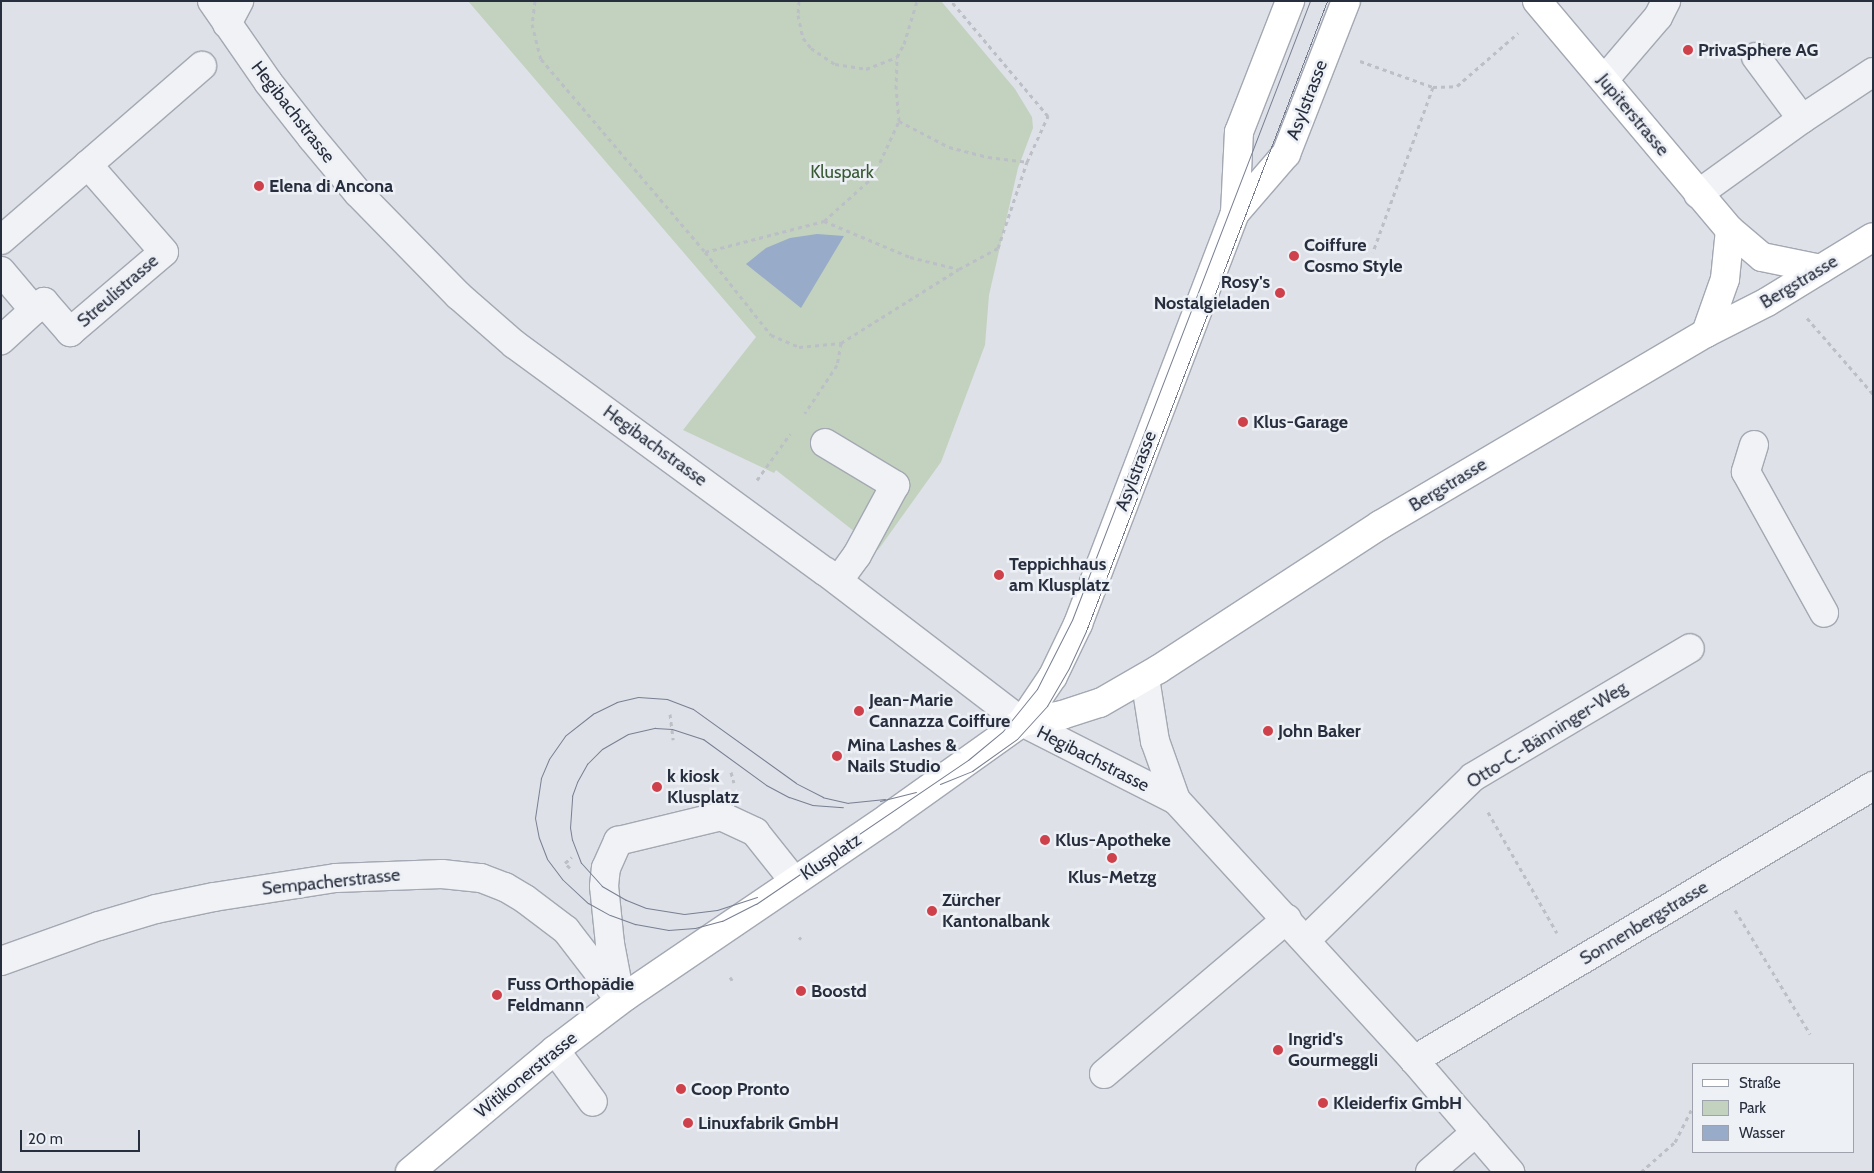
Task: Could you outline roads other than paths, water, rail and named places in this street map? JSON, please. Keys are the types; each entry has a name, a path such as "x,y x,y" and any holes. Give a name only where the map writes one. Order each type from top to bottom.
{"main road":[{"name":"Asylstrasse","path":"1022,722 1053,676 1078,624 1235,213 1239,132 1290,1"},
{"name":"Asylstrasse","path":"1235,213 1286,154 1346,1"},
{"name":"Jupiterstrasse","path":"1536,1 1730,230 1762,257 1821,269"},
{"path":"1706,333 1725,279 1730,230"},
{"name":"Bergstrasse","path":"1022,722 1062,715 1100,703 1145,678 1380,525 1706,333 1767,302 1873,237"},
{"name":"Klusplatz","path":"794,881 933,787 1022,722"},
{"name":"Witikonerstrasse","path":"410,1172 555,1050 620,1000 794,881"}],"street":[{"name":"Hegibachstrasse","path":"212,1 233,13 268,82 358,193 459,296 514,344 688,469 1022,722 1176,800 1414,1060 1510,1172"},
{"path":"1604,80 1658,17 1666,1"},
{"path":"1756,57 1802,119"},
{"path":"1,240 202,66"},
{"path":"1698,194 1802,119 1873,72"},
{"name":"Streulistrasse","path":"34,310 44,302 70,332 164,252 88,165"},
{"path":"1,271 34,310 1,340"},
{"path":"825,443 895,485 857,555 838,581"},
{"path":"1754,445 1746,472 1824,613"},
{"name":"Otto-C.-Bänninger-Weg","path":"1306,940 1473,777 1690,648"},
{"name":"Hegibachstrasse","path":"1145,678 1155,741 1176,800"},
{"name":"Sonnenbergstrasse","path":"1414,1060 1873,786"},
{"name":"Klusplatz","path":"620,1000 610,944 604,886 610,853 618,841 721,816 755,832 794,881"},
{"name":"Sempacherstrasse","path":"1,961 99,926 156,910 271,887 336,878 395,874 442,874 481,878 513,891 566,930 620,1000"},
{"path":"1104,1074 1286,919"},
{"path":"555,1050 592,1102"},
{"path":"1430,1172 1476,1132"}],"water":[{"path":"817,234 844,236 801,308 746,264 766,248 790,238"}],"tram line":[{"path":"885,799 848,803 823,797 796,783 693,709 667,699 638,697 617,702 594,713 565,736 549,759 541,778 535,818 539,838 547,859 563,880 588,903 610,915 635,924 668,930 695,928 722,921 756,904 968,760 1003,731 1037,689 1072,620 1310,1"},
{"path":"940,784 972,771 1017,739 1047,706 1069,668 1086,631 1327,1"},
{"path":"757,897 717,910 684,914 646,908 626,900 602,886 581,863 572,840 570,828 572,796 587,764 602,749 628,734 655,728 672,729 703,739 766,785 789,797 812,805 843,807"},
{"path":"880,801 916,792"}],"place":[{"name":"PrivaSphere AG","path":"1688,50"},
{"name":"Elena di Ancona","path":"259,186"},
{"name":"Coiffure Cosmo Style","path":"1294,256"},
{"name":"Rosy's Nostalgieladen","path":"1280,293"},
{"name":"Klus-Garage","path":"1243,422"},
{"name":"Teppichhaus am Klusplatz","path":"999,575"},
{"name":"Jean-Marie Cannazza Coiffure","path":"859,711"},
{"name":"John Baker","path":"1268,731"},
{"name":"Mina Lashes & Nails Studio","path":"837,756"},
{"name":"k kiosk Klusplatz","path":"657,787"},
{"name":"Klus-Apotheke","path":"1045,840"},
{"name":"Klus-Metzg","path":"1112,858"},
{"name":"Zürcher Kantonalbank","path":"932,911"},
{"name":"Boostd","path":"801,991"},
{"name":"Fuss Orthopädie Feldmann","path":"497,995"},
{"name":"Ingrid's Gourmeggli","path":"1278,1050"},
{"name":"Coop Pronto","path":"681,1089"},
{"name":"Kleiderfix GmbH","path":"1323,1103"},
{"name":"Linuxfabrik GmbH","path":"688,1123"}],"park label":[{"name":"Kluspark","path":"842,172"}]}
